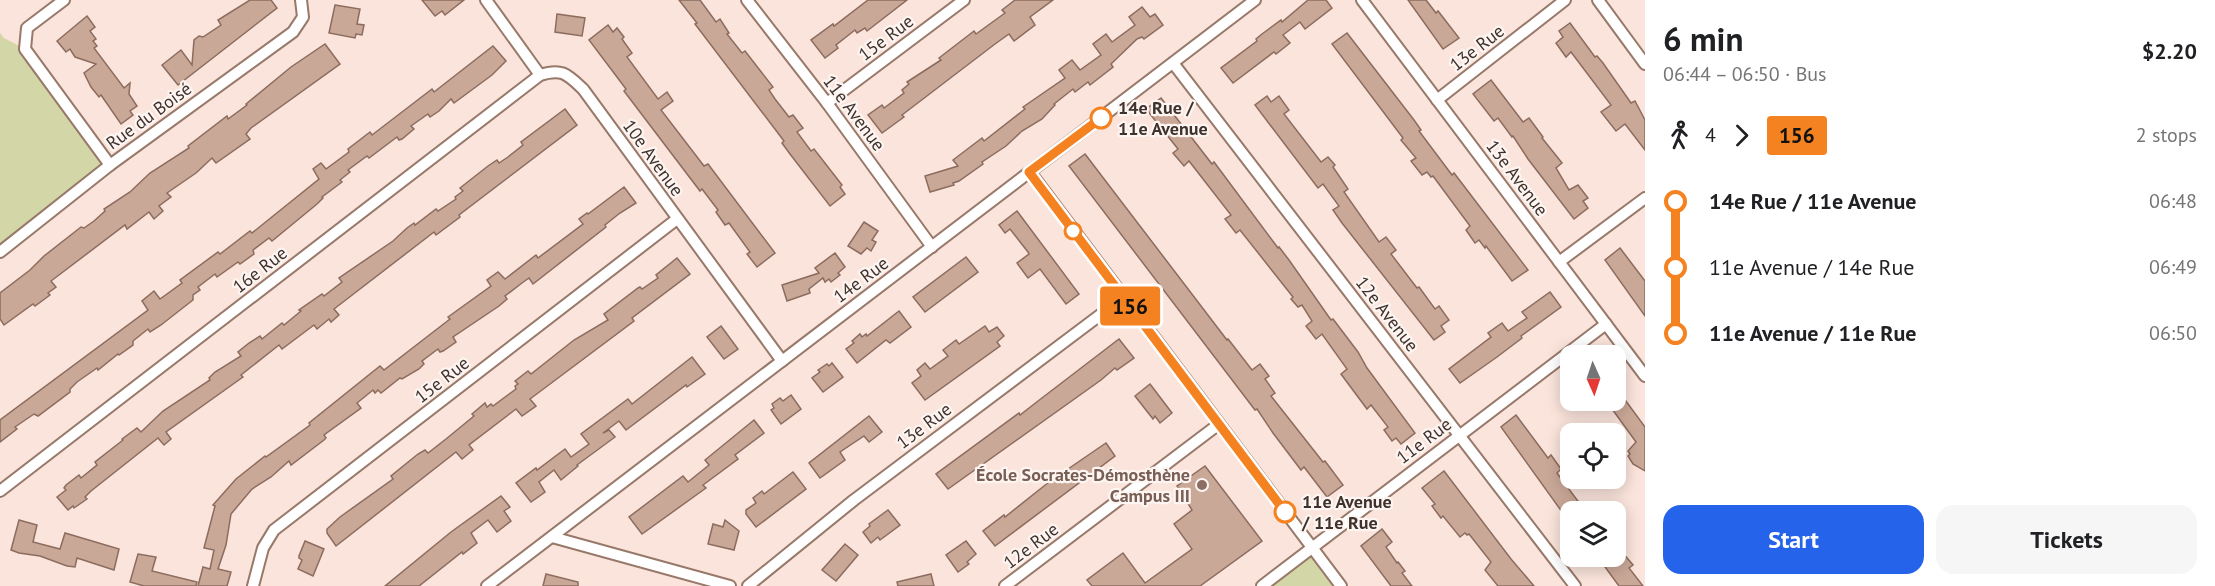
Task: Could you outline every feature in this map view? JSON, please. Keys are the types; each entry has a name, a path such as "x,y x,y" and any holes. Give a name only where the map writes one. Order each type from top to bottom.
{"street":[{"path":"64,0 27,28 25,49 110,165"},
{"name":"Rue du Boisé","path":"0,252 110,165 293,32 303,16 301,0"},
{"path":"486,0 540,75"},
{"name":"11e Avenue","path":"747,0 827,103 932,247"},
{"name":"15e Rue","path":"827,103 964,0"},
{"name":"14e Rue","path":"488,586 1255,0"},
{"name":"13e Avenue","path":"1362,0 1645,376"},
{"name":"13e Rue","path":"1437,100 1565,0"},
{"path":"1598,0 1645,64"},
{"name":"12e Avenue","path":"1173,63 1575,586"},
{"name":"10e Avenue","path":"540,75 551,71 566,73 583,89 782,361"},
{"name":"16e Rue","path":"0,491 540,75"},
{"path":"1029,172 1341,586"},
{"path":"1559,262 1645,198"},
{"name":"15e Rue","path":"253,586 263,548 274,530 677,219"},
{"name":"13e Rue","path":"748,586 854,500 1124,297"},
{"name":"11e Rue","path":"1262,586 1606,324"},
{"name":"12e Rue","path":"1005,586 1219,424"},
{"path":"552,537 730,586"}],"green space":[{"path":"0,33 4,38 25,49 110,165 0,252"},
{"path":"1312,547 1341,586 1262,586"}],"building":[{"path":"250,0 271,0 277,8 178,85 162,65 181,50 192,65 194,40 221,25 218,20"},
{"path":"422,0 464,0 445,15 442,11 435,16"},
{"path":"679,0 700,0 716,22 720,19 729,33 727,34 742,53 745,51 773,87 769,90 775,99 789,117 793,115 803,128 797,132 811,151 814,149 842,185 840,187 845,194 830,206 790,154 782,143 784,141"},
{"path":"868,0 907,0 867,31 865,28 857,33 855,30 836,45 838,48 825,58 811,40"},
{"path":"1015,0 1053,0 1030,17 1035,25 1014,41 1009,34 902,115 904,117 882,133 868,115 882,105 884,108 904,93 902,90 909,84 907,82 941,60 939,58 974,31 976,34 1005,13 1002,10"},
{"path":"1308,0 1326,0 1332,8 1305,29 1300,22 1283,35 1290,43 1276,54 1274,52 1233,83 1221,68"},
{"path":"1408,0 1426,0 1436,13 1438,11 1459,38 1443,49"},
{"path":"335,5 360,9 357,24 364,25 362,35 356,34 355,38 329,33"},
{"path":"1142,7 1150,17 1155,14 1163,25 1144,39 1142,37 1137,39 1111,64 1113,67 1090,85 1088,82 1075,92 1073,89 1054,104 1042,119 1022,131 1006,146 982,162 983,164 953,183 954,185 930,192 925,176 958,166 953,160 982,138 984,141 1025,109 1023,107 1065,78 1059,70 1072,60 1080,70 1101,55 1093,44 1106,34 1112,42 1135,25 1129,17"},
{"path":"557,14 585,18 582,36 555,32"},
{"path":"87,16 95,27 90,31 96,39 93,41 97,46 94,48 124,88 130,83 129,94 137,106 130,111 133,115 121,124 101,95 99,97 91,87 84,73 96,64 75,57 70,49 66,52 57,41"},
{"path":"1570,23 1595,57 1597,56 1603,63 1631,103 1635,101 1645,120 1645,150 1625,124 1616,131 1601,112 1611,105 1571,52 1566,57 1556,43 1563,37 1559,31"},
{"path":"608,25 613,32 617,28 624,37 622,39 632,53 627,57 658,99 667,92 673,101 661,110 704,166 708,164 775,253 757,267 747,254 750,252 729,223 725,225 716,212 718,210 702,189 700,191 624,91 626,89 589,40"},
{"path":"1347,33 1414,120 1421,130 1419,131 1452,175 1454,173 1528,270 1512,281 1486,246 1485,248 1479,240 1475,243 1466,230 1470,226 1433,176 1431,177 1427,172 1422,175 1411,161 1416,158 1401,140 1403,138 1332,44"},
{"path":"325,44 340,64 251,128 246,134 250,139 216,163 212,158 196,173 167,193 171,197 159,206 163,211 154,219 149,212 127,229 125,225 51,281 56,287 48,293 50,295 4,325 0,319 0,293 81,227 84,228 94,221 105,211 104,209 130,192 150,173 189,148 188,146 227,116 228,119 247,105 291,67"},
{"path":"493,46 506,61 492,75 454,103 451,99 439,111 430,117 428,114 411,126 414,129 402,139 399,140 397,137 348,170 350,172 340,180 342,182 272,241 269,238 253,250 254,254 240,264 238,262 217,277 215,274 198,287 200,290 193,295 193,300 161,325 150,332 148,329 133,341 133,345 77,382 70,392 38,416 34,414 15,427 17,429 0,442 0,420 148,310 142,301 154,291 160,299 182,283 180,280 218,252 220,254 250,231 252,233 319,179 313,169 321,163 326,169 370,132 372,135 432,89 434,92"},
{"path":"1491,80 1523,122 1529,118 1562,163 1556,168 1569,190 1578,185 1588,198 1583,201 1588,208 1574,219 1513,136 1498,118 1494,121 1473,94"},
{"path":"1267,96 1271,102 1279,96 1289,110 1284,114 1321,162 1328,157 1335,165 1333,167 1348,189 1344,192 1379,242 1386,237 1396,250 1391,254 1435,309 1439,306 1449,320 1441,326 1445,332 1434,340 1342,223 1333,210 1339,206 1323,184 1318,188 1255,105"},
{"path":"1161,98 1212,164 1214,162 1289,260 1415,433 1401,444 1396,438 1392,441 1384,430 1388,427 1371,405 1367,409 1341,374 1347,369 1322,334 1316,339 1306,326 1312,321 1302,305 1298,307 1291,299 1293,297 1240,230 1236,233 1225,219 1231,215 1189,161 1184,166 1173,153 1178,149 1146,109"},
{"path":"565,109 577,125 459,215 460,217 436,235 434,232 334,309 339,315 331,322 329,319 317,329 314,325 282,349 279,345 241,375 243,377 166,432 171,439 164,445 158,438 91,491 85,497 87,499 74,508 73,506 68,510 57,497 66,490 64,488 66,485 79,475 81,478 97,465 95,462 122,439 137,428 141,432 163,411 210,380 209,378 215,372 241,356 238,352 249,343 260,336 262,339 282,323 284,325 301,311 299,310 322,294 324,296 342,282 339,278 393,241 407,228 456,199 455,197 463,191 460,188 497,160 499,163 508,157 523,145 521,142"},
{"path":"1085,154 1227,340 1252,370 1260,364 1269,376 1265,379 1275,393 1271,396 1343,485 1327,497 1304,467 1301,470 1257,409 1255,410 1069,166"},
{"path":"624,187 636,203 620,213 605,225 606,227 533,284 529,278 505,296 507,299 499,306 453,337 456,342 443,351 440,352 438,349 422,361 424,364 419,369 400,378 381,393 378,390 375,393 373,390 357,403 361,408 324,435 326,438 324,440 291,465 289,461 271,477 252,489 231,514 226,545 218,569 231,572 227,586 198,586 203,567 210,569 214,550 204,548 215,506 213,505 236,479 310,425 309,423 380,366 384,370 450,319 448,317 491,286 487,280 498,272 505,279 536,255 538,258 583,224 579,219"},
{"path":"1017,211 1079,294 1066,304 1040,269 1028,278 1017,263 1029,254 1010,229 1005,233 999,225"},
{"path":"864,222 878,231 872,240 876,242 871,251 867,248 861,254 848,246"},
{"path":"1620,248 1645,281 1645,316 1605,260"},
{"path":"835,253 845,267 838,273 840,275 831,282 829,279 825,282 823,278 809,289 810,293 787,301 782,285 819,273 815,268"},
{"path":"966,257 978,272 925,312 913,297"},
{"path":"677,258 690,274 632,318 634,321 530,399 536,406 522,416 516,409 469,445 473,450 462,459 456,452 336,546 327,533 327,529 340,517 393,479 391,476 418,454 425,450 428,453 446,439 474,416 472,414 485,403 487,407 491,404 493,406 516,389 515,386 518,384 515,381 528,371 531,374 574,340 608,320 604,314 638,288 642,289 658,278 656,275"},
{"path":"1550,292 1561,307 1460,383 1449,369 1491,337 1488,333 1502,323 1508,331 1527,318 1522,312"},
{"path":"899,311 911,327 890,343 886,340 857,363 846,349 854,343 852,341 860,334 862,337 866,334 867,336"},
{"path":"721,326 738,349 724,359 707,337"},
{"path":"985,326 989,332 997,327 1004,336 997,342 1000,346 925,400 912,383 921,376 917,370 925,363 930,369 948,356 943,350 956,340 959,344"},
{"path":"1119,339 1134,358 1117,370 1115,368 948,489 936,474 1019,413 1020,415"},
{"path":"692,357 705,374 687,387 686,385 626,430 619,421 603,433 609,430 615,437 561,480 554,470 539,482 545,492 531,502 516,483 565,449 571,457 589,444 581,434 628,399 632,404"},
{"path":"832,363 843,377 823,392 812,378 820,372 818,370"},
{"path":"1150,384 1172,413 1160,423 1155,416 1153,419 1135,396"},
{"path":"791,395 801,409 781,424 771,410 774,408 772,404 780,398 783,401"},
{"path":"1626,401 1645,427 1645,471 1633,464 1628,456 1630,454 1628,451 1636,442 1626,428 1626,423 1622,423 1614,411 1626,411"},
{"path":"1516,415 1548,458 1551,455 1560,468 1557,473 1560,477 1560,489 1569,489 1578,501 1560,501 1560,509 1501,427"},
{"path":"869,416 882,432 869,442 864,436 840,452 845,460 820,478 809,463"},
{"path":"754,420 764,433 735,455 738,459 703,485 706,488 642,534 629,517 683,476 688,482 709,465 705,460"},
{"path":"1106,443 1115,456 995,546 983,531"},
{"path":"1205,466 1262,541 1200,586 1092,586 1087,580 1123,553 1145,583 1192,549 1174,524 1192,510 1177,486"},
{"path":"1444,471 1534,586 1498,586 1485,570 1491,562 1469,534 1465,533 1460,537 1443,516 1441,518 1432,506 1435,504 1422,488"},
{"path":"793,472 806,489 756,527 746,514 746,510 756,503 753,498 762,491 764,494"},
{"path":"501,496 510,507 504,511 511,521 497,532 488,520 471,533 477,543 419,586 385,586 451,532"},
{"path":"888,510 900,525 880,540 878,537 871,543 863,532 870,526 869,524"},
{"path":"19,520 37,525 33,542 60,549 65,533 119,549 114,570 77,558 75,567 67,566 40,556 11,550"},
{"path":"725,520 739,531 734,550 708,544 713,524 723,527"},
{"path":"1382,529 1392,542 1386,547 1405,571 1402,573 1412,586 1391,586 1361,546"},
{"path":"305,541 324,549 313,576 298,569 302,560 299,556"},
{"path":"966,541 976,554 967,562 969,564 958,572 946,555"},
{"path":"845,544 858,555 836,581 822,570"},
{"path":"138,554 156,557 152,571 197,582 196,586 144,586 130,582"},
{"path":"1626,557 1633,565 1629,568 1643,586 1619,586 1605,567 1626,567"},
{"path":"546,574 578,582 578,586 543,586"},
{"path":"931,574 934,586 898,586 897,582"}],"bus line":[{"name":"156","path":"1101,118 1029,172 1285,512"}],"place":[{"name":"14e Rue / 11e Avenue","path":"1101,118"},
{"name":"École Socrates-Démosthène Campus III","path":"1202,485"},
{"name":"11e Avenue / 11e Rue","path":"1285,512"}]}
